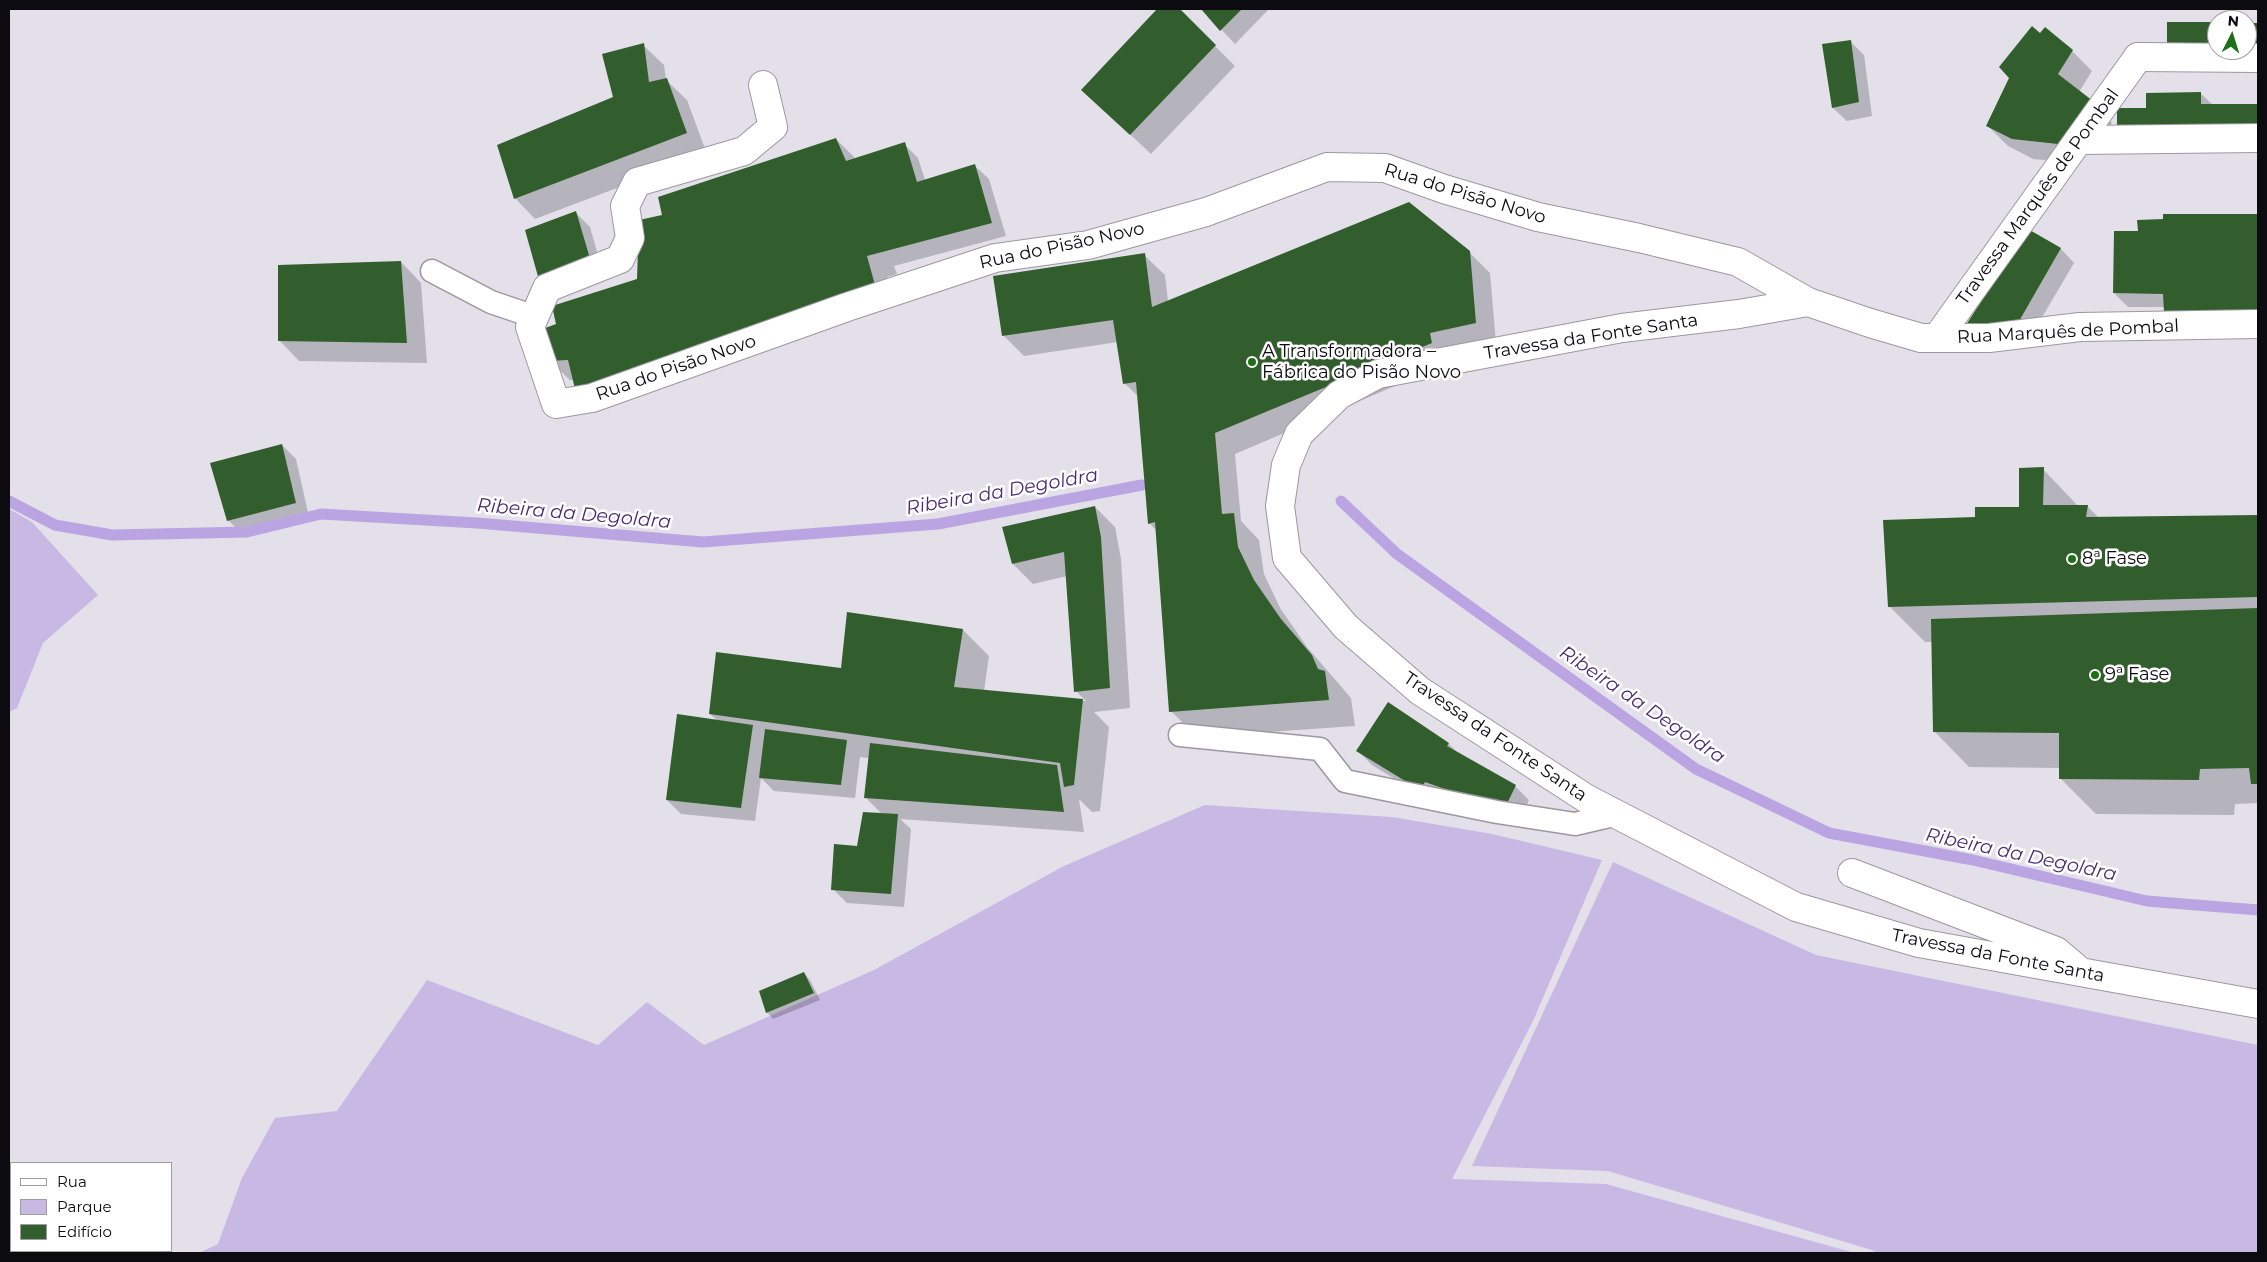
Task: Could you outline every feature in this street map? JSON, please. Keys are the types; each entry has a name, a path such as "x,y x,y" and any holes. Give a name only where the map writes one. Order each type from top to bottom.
{"street":[{"name":"Travessa Marquês de Pombal","path":"1937,338 2138,57 2258,58"},
{"name":"Rua do Pisão Novo","path":"763,85 773,127 744,151 637,182 625,206 630,238 620,259 547,288 530,327 556,404 592,398 847,307 995,258 1088,245 1206,212 1327,167 1385,168 1444,189 1538,217 1738,262 1808,302 1921,338 1937,338"},
{"path":"2079,140 2258,138"},
{"name":"Travessa da Fonte Santa","path":"1808,302 1739,314 1622,328 1378,374 1339,395 1299,434 1286,465 1280,506 1287,558 1346,627 1420,691 1587,799 1796,907 1919,943 2258,1004"},
{"name":"Rua Marquês de Pombal","path":"1937,338 1990,338 2080,328 2258,324"},
{"path":"1852,873 2056,951 2083,974"}],"lane":[{"path":"432,271 491,302 535,317"},
{"path":"1180,735 1320,749 1345,781 1496,812 1575,824 1618,814"}],"green space":[{"path":"9,509 32,522 98,595 43,643 17,708 9,712"},
{"path":"1205,805 1392,817 1492,834 1602,860 1533,1021 1452,1179 1606,1184 1855,1253 199,1253 218,1244 242,1178 275,1118 337,1111 427,980 598,1045 647,1002 704,1045 874,970 1064,866"},
{"path":"1613,862 1816,955 2258,1045 2258,1253 1877,1253 1608,1171 1472,1166"}],"building":[{"path":"1157,9 1180,9 1216,45 1130,135 1081,90"},
{"path":"1201,9 1242,9 1220,31"},
{"path":"2167,22 2207,22 2207,52 2167,51"},
{"path":"2257,23 2258,23 2257,52"},
{"path":"2032,26 2040,33 2045,27 2073,50 2058,74 2093,101 2058,144 2012,139 1986,126 2009,78 1999,67"},
{"path":"1851,40 1859,102 1832,108 1822,44"},
{"path":"644,43 649,82 667,78 687,133 514,199 497,145 613,97 602,54"},
{"path":"2201,92 2201,104 2258,104 2258,131 2117,133 2117,108 2146,108 2146,93"},
{"path":"836,138 846,161 905,142 917,182 975,164 992,223 867,256 875,285 575,389 568,360 548,361 540,330 556,324 552,306 637,279 639,220 662,215 658,197"},
{"name":"A Transformadora – Fábrica do Pisão Novo","path":"1409,202 1470,251 1476,323 1430,333 1432,343 1215,433 1222,514 1234,513 1238,547 1254,580 1281,619 1312,655 1318,669 1325,671 1329,700 1169,712 1155,522 1148,524 1136,382 1123,384 1113,320 1002,336 993,276 1145,253 1152,307"},
{"path":"576,211 591,262 539,280 525,230"},
{"path":"2163,214 2258,214 2258,312 2164,313 2163,294 2113,293 2114,231 2138,231 2137,220 2163,219"},
{"path":"2028,229 2061,248 2018,323 1964,328"},
{"path":"401,261 407,343 278,341 278,265"},
{"path":"282,444 296,503 227,521 210,463"},
{"name":"8ª Fase","path":"2044,467 2043,505 2088,505 2086,517 2258,515 2258,597 1888,607 1883,520 1975,517 1975,507 2019,507 2019,468"},
{"path":"1095,506 1101,537 1110,688 1074,692 1064,552 1012,564 1002,527"},
{"name":"9ª Fase","path":"2258,608 2258,784 2251,784 2249,768 2200,769 2199,780 2059,779 2059,733 1933,732 1931,619"},
{"path":"847,612 963,629 954,687 1083,699 1074,785 1064,787 1060,763 709,714 716,652 841,668"},
{"path":"1388,702 1449,743 1447,746 1516,785 1504,810 1425,782 1420,790 1356,751"},
{"path":"677,714 753,725 741,808 666,800"},
{"path":"765,729 847,740 841,785 759,778"},
{"path":"870,743 1057,765 1064,812 864,798"},
{"path":"863,812 898,814 891,894 831,890 834,844 857,846"},
{"path":"804,972 814,993 766,1013 759,991"}],"waterway":[{"name":"Ribeira da Degoldra","path":"9,501 55,525 112,535 247,532 321,514 477,523 703,542 938,524 1142,485"},
{"name":"Ribeira da Degoldra","path":"1341,501 1397,554 1696,769 1829,833 1973,860 2147,901 2258,910"}],"place":[{"name":"A Transformadora – Fábrica do Pisão Novo","path":"1252,362"},
{"name":"8ª Fase","path":"2072,559"},
{"name":"9ª Fase","path":"2095,675"}]}
